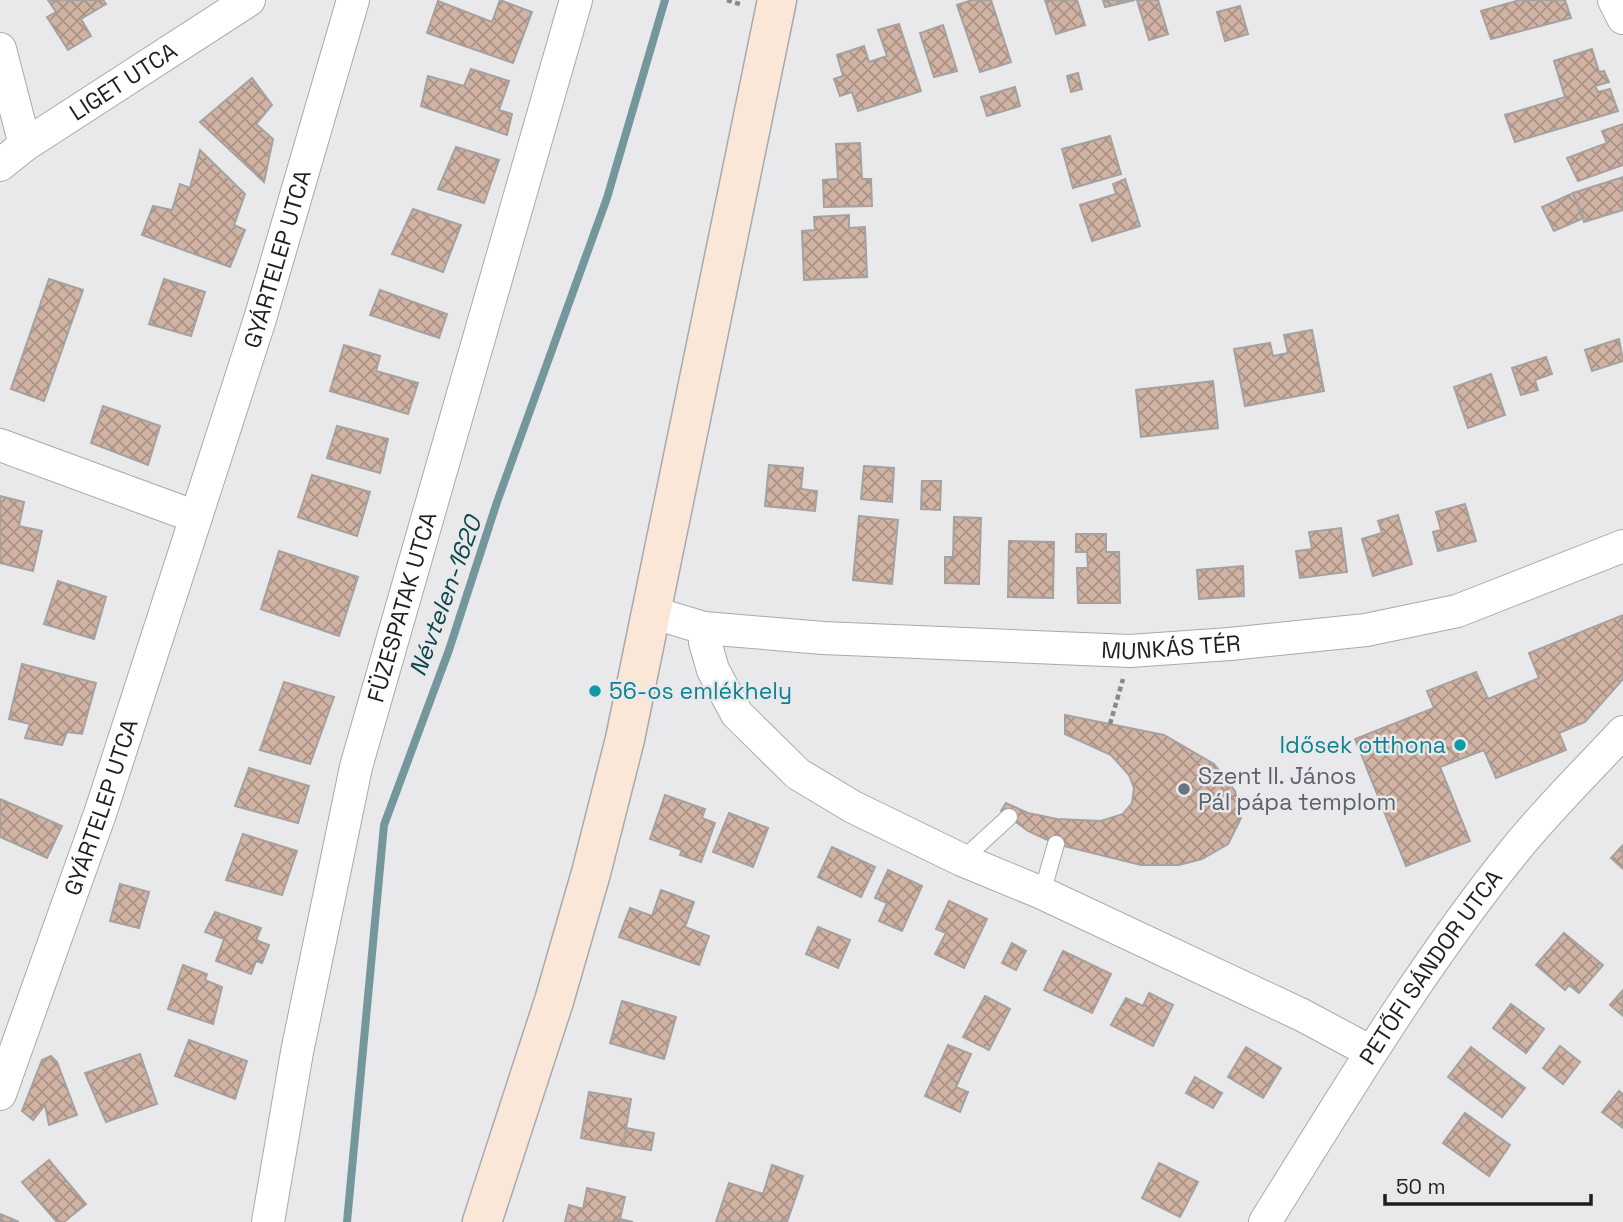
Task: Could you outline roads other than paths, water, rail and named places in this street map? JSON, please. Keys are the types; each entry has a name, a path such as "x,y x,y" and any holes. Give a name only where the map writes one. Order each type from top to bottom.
{"street":[{"name":"LIGET UTCA","path":"0,165 25,145 248,0"},
{"name":"GYÁRTELEP UTCA","path":"0,1094 101,811 260,320 353,0"},
{"name":"FÜZESPATAK UTCA","path":"268,1222 297,1052 356,767 576,0"},
{"path":"482,1222 554,1001 591,873 625,739 777,0"},
{"path":"1614,0 1623,18"},
{"path":"0,49 25,145"},
{"path":"0,445 196,517"},
{"name":"MUNKÁS TÉR","path":"651,612 705,628 823,638 1130,651 1325,635 1457,611 1623,546"},
{"path":"705,628 705,642 713,670 737,714 798,774 853,807 962,860 1042,893 1302,1015 1371,1052"},
{"name":"PETŐFI SÁNDOR UTCA","path":"1265,1222 1371,1052 1509,857 1623,732"}],"lane":[{"path":"962,860 1009,817"},
{"path":"1042,893 1056,844"}],"waterway":[{"name":"Névtelen-1620","path":"347,1222 384,825 449,650 497,502 607,198 665,0"}],"place":[{"name":"56-os emlékhely","path":"595,691"},
{"name":"Idősek otthona","path":"1460,745"},
{"name":"Szent II. János Pál pápa templom","path":"1184,789"}]}
